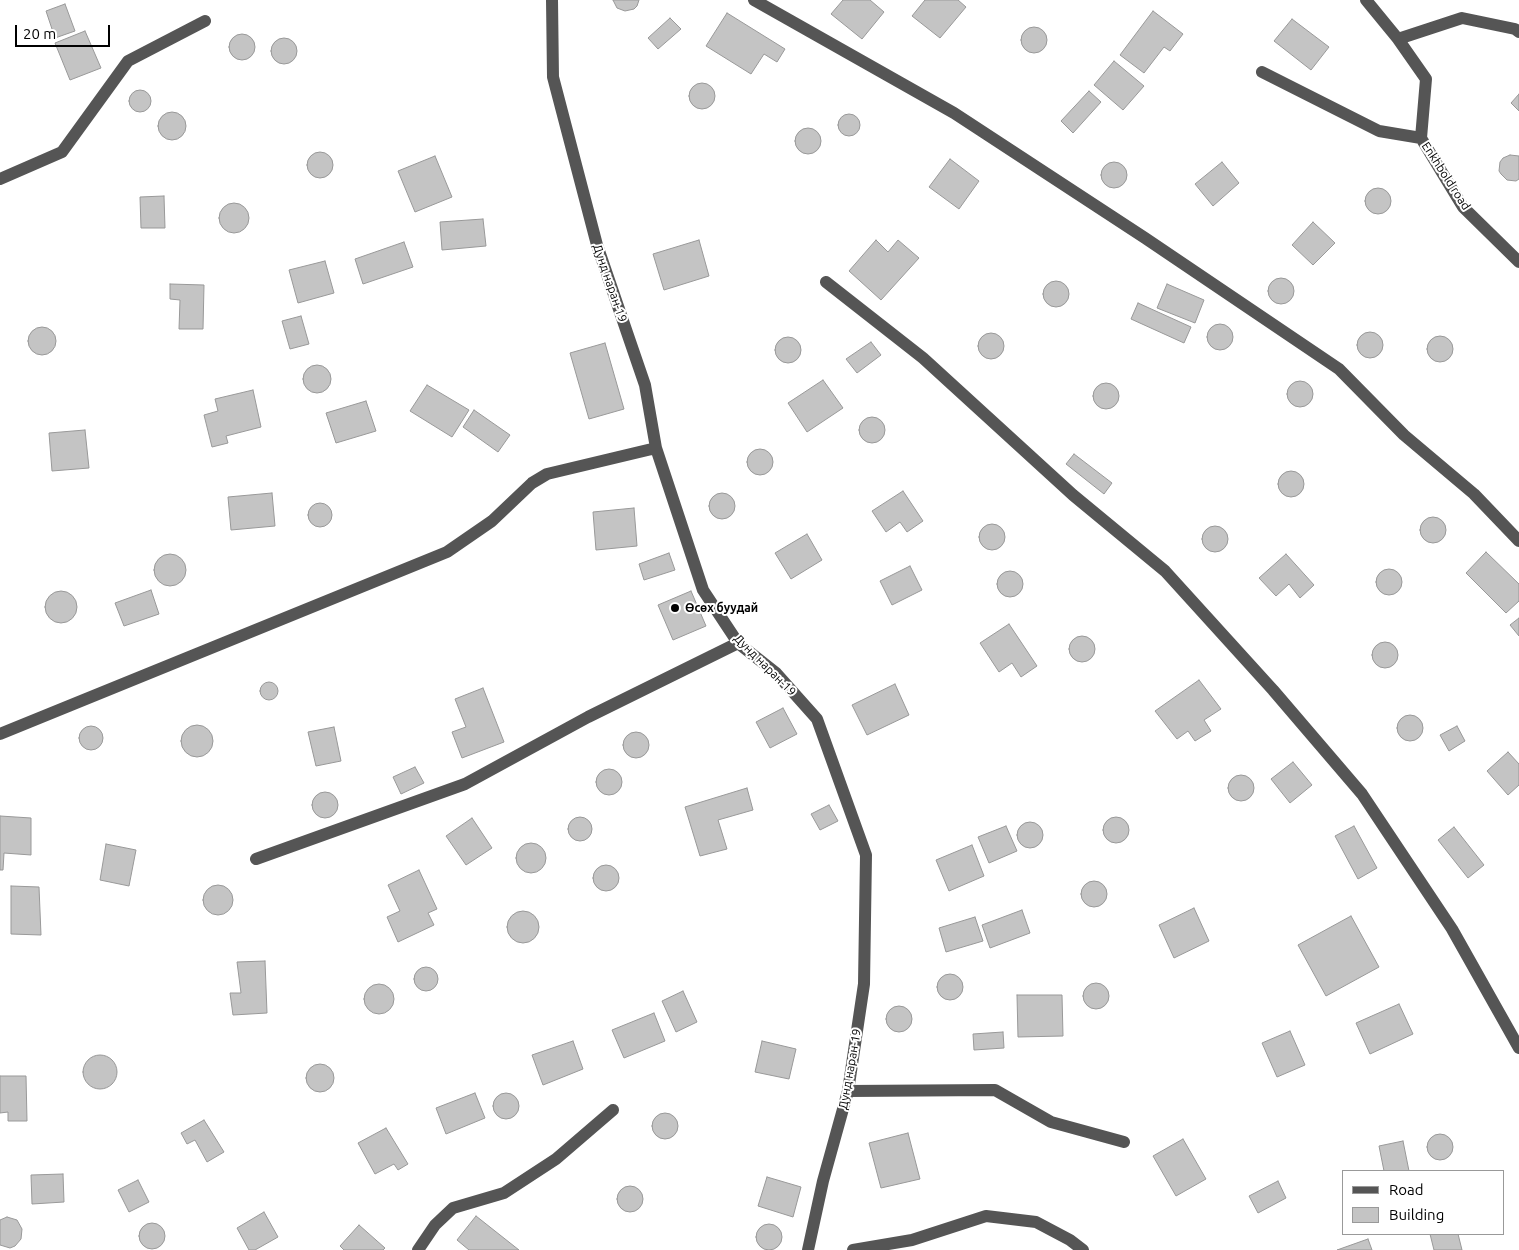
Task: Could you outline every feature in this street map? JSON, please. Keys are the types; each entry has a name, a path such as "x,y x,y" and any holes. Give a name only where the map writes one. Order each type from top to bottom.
{"street":[{"name":"Дунд наран-19","path":"552,0 553,77 597,245 646,385 656,448 703,590 738,643 776,673 817,719 866,856 864,984 848,1091 823,1182 808,1250"},
{"path":"754,0 954,113 1153,243 1339,369 1404,435 1474,494 1519,541"},
{"name":"Enkhbold road","path":"1366,0 1398,39 1426,78 1421,138 1463,207 1519,262"},
{"path":"1398,39 1462,18 1515,29 1519,32"},
{"path":"0,179 62,152 128,61 205,21"},
{"path":"1262,72 1379,132 1421,138"},
{"path":"826,282 922,358 1073,495 1165,571 1273,690 1362,794 1452,929 1519,1048"},
{"path":"0,734 447,552 492,522 532,483 547,474 656,448"},
{"path":"256,859 465,784 588,717 738,643"},
{"path":"848,1091 996,1090 1051,1122 1124,1142"},
{"path":"418,1250 435,1225 453,1208 504,1192 556,1159 613,1110"},
{"path":"853,1250 912,1240 986,1216 1036,1222 1070,1240 1084,1250"}],"building":[{"path":"613,0 639,0 634,9 625,11 617,8"},
{"path":"843,0 870,0 884,12 862,39 831,14"},
{"path":"925,0 958,0 966,7 940,38 912,16"},
{"path":"65,4 75,31 55,38 46,11"},
{"path":"1153,11 1183,34 1170,51 1164,47 1144,73 1120,55"},
{"path":"727,13 785,49 777,62 764,54 751,74 706,46"},
{"path":"670,18 681,29 658,49 648,38"},
{"path":"1292,19 1329,47 1311,70 1274,41"},
{"path":"1034,27 1043,31 1047,40 1043,49 1034,53 1025,49 1021,40 1025,31"},
{"path":"85,31 101,68 70,80 55,43"},
{"path":"242,34 251,38 255,47 251,56 242,60 233,56 229,47 233,38"},
{"path":"284,38 293,42 297,51 293,60 284,64 275,60 271,51 275,42"},
{"path":"1114,61 1144,86 1123,110 1094,85"},
{"path":"702,83 711,87 715,96 711,105 702,109 693,105 689,96 693,87"},
{"path":"140,90 148,93 151,101 148,109 140,112 132,109 129,101 132,93"},
{"path":"1089,91 1101,102 1073,133 1061,121"},
{"path":"1519,94 1519,111 1511,103"},
{"path":"172,112 182,116 186,126 182,136 172,140 162,136 158,126 162,116"},
{"path":"849,114 857,117 860,125 857,133 849,136 841,133 838,125 841,117"},
{"path":"808,128 817,132 821,141 817,150 808,154 799,150 795,141 799,132"},
{"path":"320,152 329,156 333,165 329,174 320,178 311,174 307,165 311,156"},
{"path":"1510,155 1519,156 1519,179 1516,181 1507,180 1499,171 1500,162 1503,158"},
{"path":"435,156 452,197 415,212 398,171"},
{"path":"950,159 979,181 959,209 929,187"},
{"path":"1114,162 1123,166 1127,175 1123,184 1114,188 1105,184 1101,175 1105,166"},
{"path":"1222,162 1239,183 1213,206 1195,184"},
{"path":"1378,188 1387,192 1391,201 1387,210 1378,214 1369,210 1365,201 1369,192"},
{"path":"164,196 165,228 141,228 140,197"},
{"path":"234,203 245,207 249,218 245,229 234,233 223,229 219,218 223,207"},
{"path":"483,219 486,246 442,250 440,222"},
{"path":"1313,222 1335,243 1313,265 1292,245"},
{"path":"699,240 709,276 664,290 653,254"},
{"path":"876,240 888,252 898,240 919,258 881,300 849,271"},
{"path":"404,242 413,267 363,284 355,259"},
{"path":"325,261 334,293 298,303 289,270"},
{"path":"1281,278 1290,282 1294,291 1290,300 1281,304 1272,300 1268,291 1272,282"},
{"path":"1056,281 1065,285 1069,294 1065,303 1056,307 1047,303 1043,294 1047,285"},
{"path":"170,284 204,285 203,329 179,329 180,300 170,299"},
{"path":"1167,284 1204,300 1195,323 1157,308"},
{"path":"1138,303 1191,327 1184,343 1131,319"},
{"path":"301,316 309,344 290,349 282,321"},
{"path":"1220,324 1229,328 1233,337 1229,346 1220,350 1211,346 1207,337 1211,328"},
{"path":"42,327 52,331 56,341 52,351 42,355 32,351 28,341 32,331"},
{"path":"1370,332 1379,336 1383,345 1379,354 1370,358 1361,354 1357,345 1361,336"},
{"path":"991,333 1000,337 1004,346 1000,355 991,359 982,355 978,346 982,337"},
{"path":"1440,336 1449,340 1453,349 1449,358 1440,362 1431,358 1427,349 1431,340"},
{"path":"788,337 797,341 801,350 797,359 788,363 779,359 775,350 779,341"},
{"path":"871,342 881,355 857,373 846,359"},
{"path":"605,343 624,409 589,419 570,353"},
{"path":"317,365 327,369 331,379 327,389 317,393 307,389 303,379 307,369"},
{"path":"823,380 843,408 807,432 788,403"},
{"path":"1300,381 1309,385 1313,394 1309,403 1300,407 1291,403 1287,394 1291,385"},
{"path":"1106,383 1115,387 1119,396 1115,405 1106,409 1097,405 1093,396 1097,387"},
{"path":"427,385 469,410 452,437 410,411"},
{"path":"253,390 261,427 226,436 228,443 212,447 204,415 218,411 215,399"},
{"path":"366,401 376,431 336,443 326,413"},
{"path":"474,410 510,435 498,452 463,427"},
{"path":"872,417 881,421 885,430 881,439 872,443 863,439 859,430 863,421"},
{"path":"85,430 89,468 52,471 49,433"},
{"path":"760,449 769,453 773,462 769,471 760,475 751,471 747,462 751,453"},
{"path":"1074,454 1112,483 1104,494 1066,464"},
{"path":"1291,471 1300,475 1304,484 1300,493 1291,497 1282,493 1278,484 1282,475"},
{"path":"903,491 923,521 907,532 900,522 886,532 872,511"},
{"path":"272,493 275,526 231,530 228,497"},
{"path":"722,493 731,497 735,506 731,515 722,519 713,515 709,506 713,497"},
{"path":"320,503 329,506 332,515 329,524 320,527 311,524 308,515 311,506"},
{"path":"634,508 637,546 596,550 593,512"},
{"path":"1433,517 1442,521 1446,530 1442,539 1433,543 1424,539 1420,530 1424,521"},
{"path":"992,524 1001,528 1005,537 1001,546 992,550 983,546 979,537 983,528"},
{"path":"1215,526 1224,530 1228,539 1224,548 1215,552 1206,548 1202,539 1206,530"},
{"path":"807,534 822,560 791,579 775,553"},
{"path":"1486,552 1519,584 1519,601 1506,613 1466,573"},
{"path":"669,553 675,570 644,580 639,564"},
{"path":"170,554 176,555 181,559 185,564 185,576 181,581 176,585 170,586 164,585 159,581 155,576 154,570 155,564 159,559 164,555"},
{"path":"1286,554 1314,585 1300,598 1289,584 1276,596 1259,578"},
{"path":"910,566 922,590 892,605 880,581"},
{"path":"1389,569 1398,573 1402,582 1398,591 1389,595 1380,591 1376,582 1380,573"},
{"path":"1010,571 1019,575 1023,584 1019,593 1010,597 1001,593 997,584 1001,575"},
{"path":"151,590 159,614 124,626 115,603"},
{"path":"61,591 67,592 72,596 76,601 76,613 72,618 67,622 61,623 55,622 50,618 46,613 45,607 46,601 50,596 55,592"},
{"path":"691,591 706,626 673,640 658,605"},
{"path":"1519,618 1519,636 1510,625"},
{"path":"1009,624 1037,666 1021,677 1012,663 999,672 980,643"},
{"path":"1082,636 1091,640 1095,649 1091,658 1082,662 1073,658 1069,649 1073,640"},
{"path":"1385,642 1394,646 1398,655 1394,664 1385,668 1376,664 1372,655 1376,646"},
{"path":"1199,680 1221,709 1204,720 1211,731 1195,741 1188,731 1177,739 1155,711"},
{"path":"265,682 273,682 278,687 276,698 265,700 260,695 260,687"},
{"path":"895,684 909,715 867,735 852,705"},
{"path":"483,688 504,742 462,758 452,732 466,727 455,699"},
{"path":"783,708 797,734 770,748 756,722"},
{"path":"1410,715 1419,719 1423,728 1419,737 1410,741 1401,737 1397,728 1401,719"},
{"path":"197,725 203,726 208,730 212,735 212,747 208,752 203,756 197,757 191,756 186,752 182,747 181,741 182,735 186,730 191,726"},
{"path":"91,726 100,729 103,738 100,747 91,750 82,747 79,738 82,729"},
{"path":"1457,726 1465,741 1449,751 1440,735"},
{"path":"334,727 341,761 316,766 308,732"},
{"path":"636,732 645,736 649,745 645,754 636,758 627,754 623,745 627,736"},
{"path":"1508,752 1519,764 1519,785 1508,795 1487,771"},
{"path":"1293,762 1312,785 1290,803 1271,779"},
{"path":"415,767 424,783 401,794 393,777"},
{"path":"609,769 618,773 622,782 618,791 609,795 600,791 596,782 600,773"},
{"path":"1241,775 1250,779 1254,788 1250,797 1241,801 1232,797 1228,788 1232,779"},
{"path":"747,788 753,810 718,820 727,849 700,856 685,807"},
{"path":"325,792 334,796 338,805 334,814 325,818 316,814 312,805 316,796"},
{"path":"829,805 838,821 820,830 811,814"},
{"path":"0,816 31,818 31,855 4,853 3,870 0,870"},
{"path":"575,817 585,817 592,824 592,834 585,841 575,841 568,834 568,824"},
{"path":"1116,817 1125,821 1129,830 1125,839 1116,843 1107,839 1103,830 1107,821"},
{"path":"472,818 492,848 466,865 446,836"},
{"path":"1030,822 1039,826 1043,835 1039,844 1030,848 1021,844 1017,835 1021,826"},
{"path":"1006,826 1017,851 989,863 978,837"},
{"path":"1354,826 1377,868 1358,879 1335,836"},
{"path":"1454,827 1484,865 1468,878 1438,840"},
{"path":"531,843 542,847 546,858 542,869 531,873 520,869 516,858 520,847"},
{"path":"106,844 136,850 129,886 100,880"},
{"path":"972,845 984,876 949,891 936,860"},
{"path":"606,865 615,869 619,878 615,887 606,891 597,887 593,878 597,869"},
{"path":"419,870 437,909 428,913 434,925 398,942 387,917 400,911 388,885"},
{"path":"1094,881 1103,885 1107,894 1103,903 1094,907 1085,903 1081,894 1085,885"},
{"path":"218,885 229,889 233,900 229,911 218,915 207,911 203,900 207,889"},
{"path":"11,886 39,887 41,935 11,934"},
{"path":"1194,908 1209,941 1174,958 1159,925"},
{"path":"1022,910 1030,933 990,948 982,925"},
{"path":"523,911 529,912 534,916 538,921 538,933 534,938 529,942 523,943 517,942 512,938 508,933 507,927 508,921 512,916 517,912"},
{"path":"1351,916 1379,967 1326,996 1298,945"},
{"path":"975,917 983,941 946,952 939,928"},
{"path":"265,961 267,1013 233,1015 230,993 241,993 237,962"},
{"path":"426,967 435,970 438,979 435,988 426,991 417,988 414,979 417,970"},
{"path":"950,974 959,978 963,987 959,996 950,1000 941,996 937,987 941,978"},
{"path":"1096,983 1105,987 1109,996 1105,1005 1096,1009 1087,1005 1083,996 1087,987"},
{"path":"379,984 390,988 394,999 390,1010 379,1014 368,1010 364,999 368,988"},
{"path":"683,991 697,1022 676,1032 662,1001"},
{"path":"1017,995 1062,995 1063,1036 1018,1037"},
{"path":"1399,1004 1413,1034 1370,1054 1356,1023"},
{"path":"899,1006 908,1010 912,1019 908,1028 899,1032 890,1028 886,1019 890,1010"},
{"path":"654,1013 665,1041 624,1058 612,1030"},
{"path":"1290,1031 1305,1065 1277,1077 1262,1043"},
{"path":"1003,1032 1004,1048 974,1050 973,1034"},
{"path":"573,1041 583,1069 543,1085 532,1055"},
{"path":"762,1041 796,1049 789,1079 755,1072"},
{"path":"100,1055 107,1056 112,1060 116,1065 116,1079 112,1084 107,1088 100,1089 93,1088 88,1084 84,1079 83,1072 84,1065 88,1060 93,1056"},
{"path":"320,1064 330,1068 334,1078 330,1088 320,1092 310,1088 306,1078 310,1068"},
{"path":"0,1076 26,1076 27,1121 8,1121 8,1112 0,1113"},
{"path":"475,1093 485,1118 446,1134 436,1108"},
{"path":"506,1093 515,1097 519,1106 515,1115 506,1119 497,1115 493,1106 497,1097"},
{"path":"665,1113 674,1117 678,1126 674,1135 665,1139 656,1135 652,1126 656,1117"},
{"path":"204,1120 224,1152 207,1162 195,1140 187,1144 181,1133"},
{"path":"386,1128 408,1164 398,1170 394,1164 375,1174 358,1143"},
{"path":"908,1133 920,1179 881,1188 869,1143"},
{"path":"1440,1134 1449,1138 1453,1147 1449,1156 1440,1160 1431,1156 1427,1147 1431,1138"},
{"path":"1183,1139 1206,1179 1176,1196 1153,1156"},
{"path":"1403,1141 1409,1170 1384,1170 1379,1146"},
{"path":"63,1174 64,1202 32,1204 31,1175"},
{"path":"767,1177 801,1187 793,1217 758,1206"},
{"path":"138,1180 149,1202 129,1212 118,1190"},
{"path":"1278,1181 1286,1198 1258,1213 1249,1196"},
{"path":"630,1186 639,1190 643,1199 639,1208 630,1212 621,1208 617,1199 621,1190"},
{"path":"264,1212 278,1237 255,1250 249,1250 237,1228"},
{"path":"476,1216 519,1250 469,1250 457,1240"},
{"path":"7,1217 17,1220 22,1229 21,1239 15,1246 10,1248 0,1245 0,1220"},
{"path":"152,1223 162,1226 165,1236 162,1246 152,1249 142,1246 139,1236 142,1226"},
{"path":"769,1224 778,1228 782,1237 778,1246 769,1250 760,1246 756,1237 760,1228"},
{"path":"359,1225 385,1248 383,1250 344,1250 340,1246"},
{"path":"1430,1235 1458,1235 1462,1250 1434,1250"},
{"path":"1368,1239 1372,1250 1337,1250"}],"place":[{"name":"Өсөх буудай","path":"675,608"}]}
